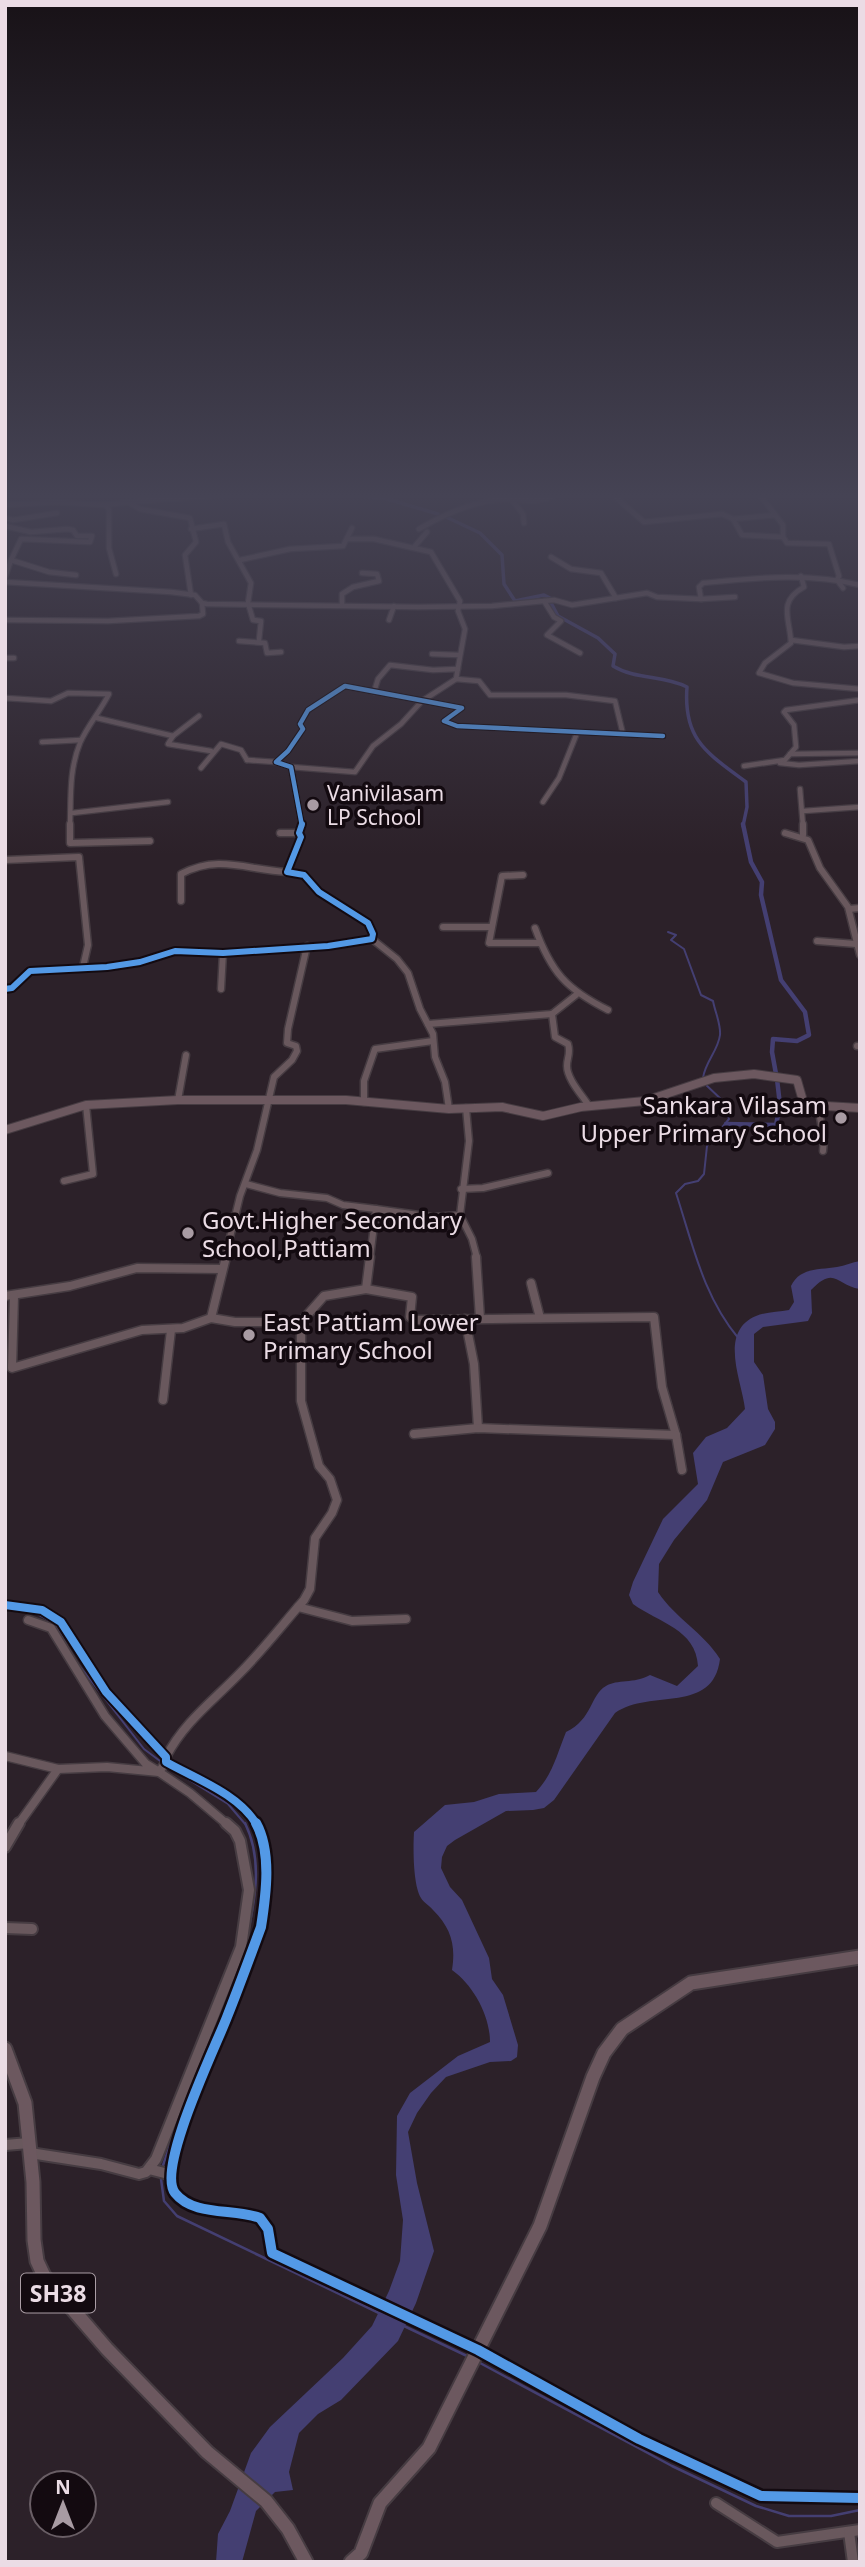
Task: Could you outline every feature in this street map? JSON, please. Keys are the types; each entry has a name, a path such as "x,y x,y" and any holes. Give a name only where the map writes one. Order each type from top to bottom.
{"main road":[{"path":"5,1130 86,1105 178,1100 269,1098 449,1109 502,1107 543,1115 589,1106 645,1101 704,1081 754,1074 793,1078 799,1082 805,1103 860,1108"},
{"path":"351,2562 361,2553 380,2503 429,2448 540,2226 593,2077 604,2053 622,2029 691,1983 860,1957"},
{"name":"SH38","path":"5,2049 25,2103 34,2239 37,2261 44,2277 107,2349 206,2452 266,2501 288,2529 306,2562"}],"street":[{"path":"5,620 108,621 201,615"},
{"path":"251,615 253,620 261,621 259,640"},
{"path":"389,620 391,615"},
{"path":"456,679 465,629 461,615"},
{"path":"553,615 561,621 547,635 580,653"},
{"path":"787,615 791,640 787,647 761,667 759,673 817,687 835,685 860,689"},
{"path":"239,641 259,640 265,642 267,653 281,652"},
{"path":"791,640 844,647 860,646"},
{"path":"432,654 459,655"},
{"path":"5,658 14,658"},
{"path":"374,692 378,679 390,665 458,670"},
{"path":"247,760 355,772 373,746 456,679 480,681 490,695 566,695 615,701 623,734"},
{"path":"276,762 303,729 300,724 308,709 345,686 428,699 462,708 444,721 457,726 663,736"},
{"path":"5,698 51,701 68,693 109,694 97,718 81,740 71,770 70,843 150,841"},
{"path":"744,766 785,760 796,747 794,725 784,712 786,710 860,700"},
{"path":"199,716 173,736 168,744 211,751"},
{"path":"97,718 173,736"},
{"path":"543,802 550,795 561,773 577,733"},
{"path":"42,742 81,740"},
{"path":"201,768 209,759 211,751 221,744 241,750 247,760"},
{"path":"790,754 860,753"},
{"path":"242,768 247,760"},
{"path":"773,762 799,765 860,761"},
{"path":"287,872 301,837 299,833 302,825 295,801 296,788 291,767"},
{"path":"800,789 803,835"},
{"path":"72,814 168,802"},
{"path":"803,811 860,807"},
{"path":"280,833 299,833"},
{"path":"785,833 803,835 813,846 817,863 836,886 849,909 860,955"},
{"path":"5,860 79,857 88,945 83,967"},
{"path":"181,901 181,874 211,862 304,875 319,892 368,923 373,934 372,939"},
{"path":"523,875 502,876 489,945 540,943"},
{"path":"849,909 860,908"},
{"path":"443,927 491,927"},
{"path":"535,928 560,981 576,995 608,1010"},
{"path":"5,989 12,988 30,971 140,962 175,951 223,953 328,946 372,939 397,959 408,973 428,1024 435,1057 445,1082 449,1109"},
{"path":"817,941 856,944"},
{"path":"211,1318 274,1077 292,1060 297,1051 296,1046 287,1043 288,1029 307,946"},
{"path":"220,989 223,953"},
{"path":"428,1024 552,1014 576,995"},
{"path":"552,1014 555,1037 568,1044 571,1053 566,1065 569,1074 589,1106"},
{"path":"365,1102 364,1081 374,1049 433,1041"},
{"path":"178,1100 186,1055"},
{"path":"64,1181 93,1174 86,1105"},
{"path":"818,1106 824,1140 823,1150"},
{"path":"466,1108 469,1141 461,1189 460,1215 466,1222 479,1265 480,1318"},
{"path":"461,1189 483,1188 548,1173"},
{"path":"246,1184 280,1193 327,1198 343,1205 433,1217 460,1215"},
{"path":"366,1289 376,1209"},
{"path":"222,1269 137,1268 70,1286 10,1296 12,1368 142,1330 158,1327 171,1330 183,1328 211,1318 235,1322 301,1322"},
{"path":"531,1283 540,1318"},
{"path":"159,1773 177,1736 190,1720 241,1672 310,1590 316,1538 337,1500 330,1479 320,1466 301,1401 301,1322 324,1296 366,1289 412,1297 410,1317 415,1320 654,1317 662,1387 676,1436 682,1470"},
{"path":"465,1319 474,1364 478,1427"},
{"path":"163,1399 171,1330"},
{"path":"414,1434 478,1427 676,1436"},
{"path":"5,1605 24,1605 59,1620 74,1639 89,1669 166,1760 226,1795 251,1815 262,1834 267,1892 261,1927 183,2129 172,2175 175,2194 191,2205 259,2217 265,2222 272,2253 478,2350 639,2439 761,2496 860,2498"},
{"path":"298,1607 352,1621 407,1619"},
{"path":"5,2145 30,2148 139,2174 149,2169 156,2159 241,1947 249,1890 240,1840 235,1831 190,1793 146,1764 106,1716 51,1628 27,1620"},
{"path":"5,1756 58,1769 107,1767 159,1773"},
{"path":"5,1847 20,1821 58,1769"},
{"path":"5,1928 32,1929"},
{"path":"149,2169 172,2175"},
{"path":"716,2503 777,2542 855,2531 853,2562"}],"shaded area":[{"path":"860,1261 860,1289 836,1279 825,1279 811,1290 812,1313 808,1321 763,1327 754,1334 754,1362 763,1375 768,1409 775,1422 775,1429 765,1445 723,1462 707,1500 674,1540 659,1564 658,1592 720,1659 715,1676 706,1688 693,1694 646,1702 615,1713 554,1800 544,1808 506,1811 447,1846 441,1868 450,1887 462,1900 489,1958 492,1979 503,1995 518,2045 517,2057 511,2061 490,2062 446,2077 417,2113 408,2132 434,2251 416,2303 398,2341 341,2400 318,2414 299,2433 289,2472 293,2490 275,2492 256,2511 242,2562 216,2562 218,2534 230,2511 251,2453 270,2427 343,2358 372,2326 389,2291 400,2261 403,2220 396,2175 397,2116 410,2093 458,2056 490,2042 484,2011 467,1984 452,1970 453,1953 448,1930 418,1892 414,1866 414,1832 445,1805 474,1802 499,1794 536,1792 551,1771 566,1732 581,1721 606,1686 650,1675 677,1686 698,1666 696,1653 683,1635 633,1604 629,1595 633,1582 663,1519 698,1484 693,1453 706,1437 727,1428 745,1409 735,1358 738,1333 744,1323 756,1316 789,1310 794,1302 791,1286 805,1272"}],"waterway":[{"path":"557,615 598,638 615,654 613,666 631,674 687,687 689,720 700,744 746,782 747,807 743,825"},
{"path":"743,825 751,862 762,882 761,895 781,980 805,1012 809,1035 797,1041 773,1039 772,1052 776,1074"},
{"path":"668,932 676,935 671,940 684,949 701,995 713,1001 719,1022 719,1041 703,1078"},
{"path":"726,1124 776,1125 780,1105 777,1079"},
{"path":"704,1083 724,1102 729,1119 707,1146 704,1174 698,1181 685,1184 676,1193 708,1288 739,1339"},
{"path":"34,1612 54,1623 71,1653"},
{"path":"75,1660 144,1749 160,1761"},
{"path":"175,1771 228,1804 246,1825"},
{"path":"246,1825 256,1863 255,1890 248,1932"},
{"path":"162,2168 194,2078"},
{"path":"161,2179 164,2201 177,2216 381,2314"},
{"path":"404,2326 467,2356"},
{"path":"480,2363 672,2466 756,2506 789,2516 831,2516 860,2510"}],"cycle path":[{"path":"5,989 12,988 30,971 107,967 140,962 175,951 223,953 328,946 372,939 373,934 368,923 319,892 304,875 287,872 301,837 299,833 302,825 291,767 276,762 288,751 303,729 300,724 308,710 345,686 462,708 444,721 457,726 663,736"},
{"path":"5,1605 42,1610 61,1622 106,1692 166,1757 166,1762 226,1795 251,1815 262,1834 267,1892 261,1927 175,2150 171,2170 171,2185 175,2194 197,2207 260,2218 268,2229 272,2253 478,2350 639,2439 761,2496 860,2498"}],"place":[{"name":"Vanivilasam LP School","path":"313,805"},
{"name":"Sankara Vilasam Upper Primary School","path":"841,1118"},
{"name":"Govt.Higher Secondary School,Pattiam","path":"188,1233"},
{"name":"East Pattiam Lower Primary School","path":"249,1335"}]}
